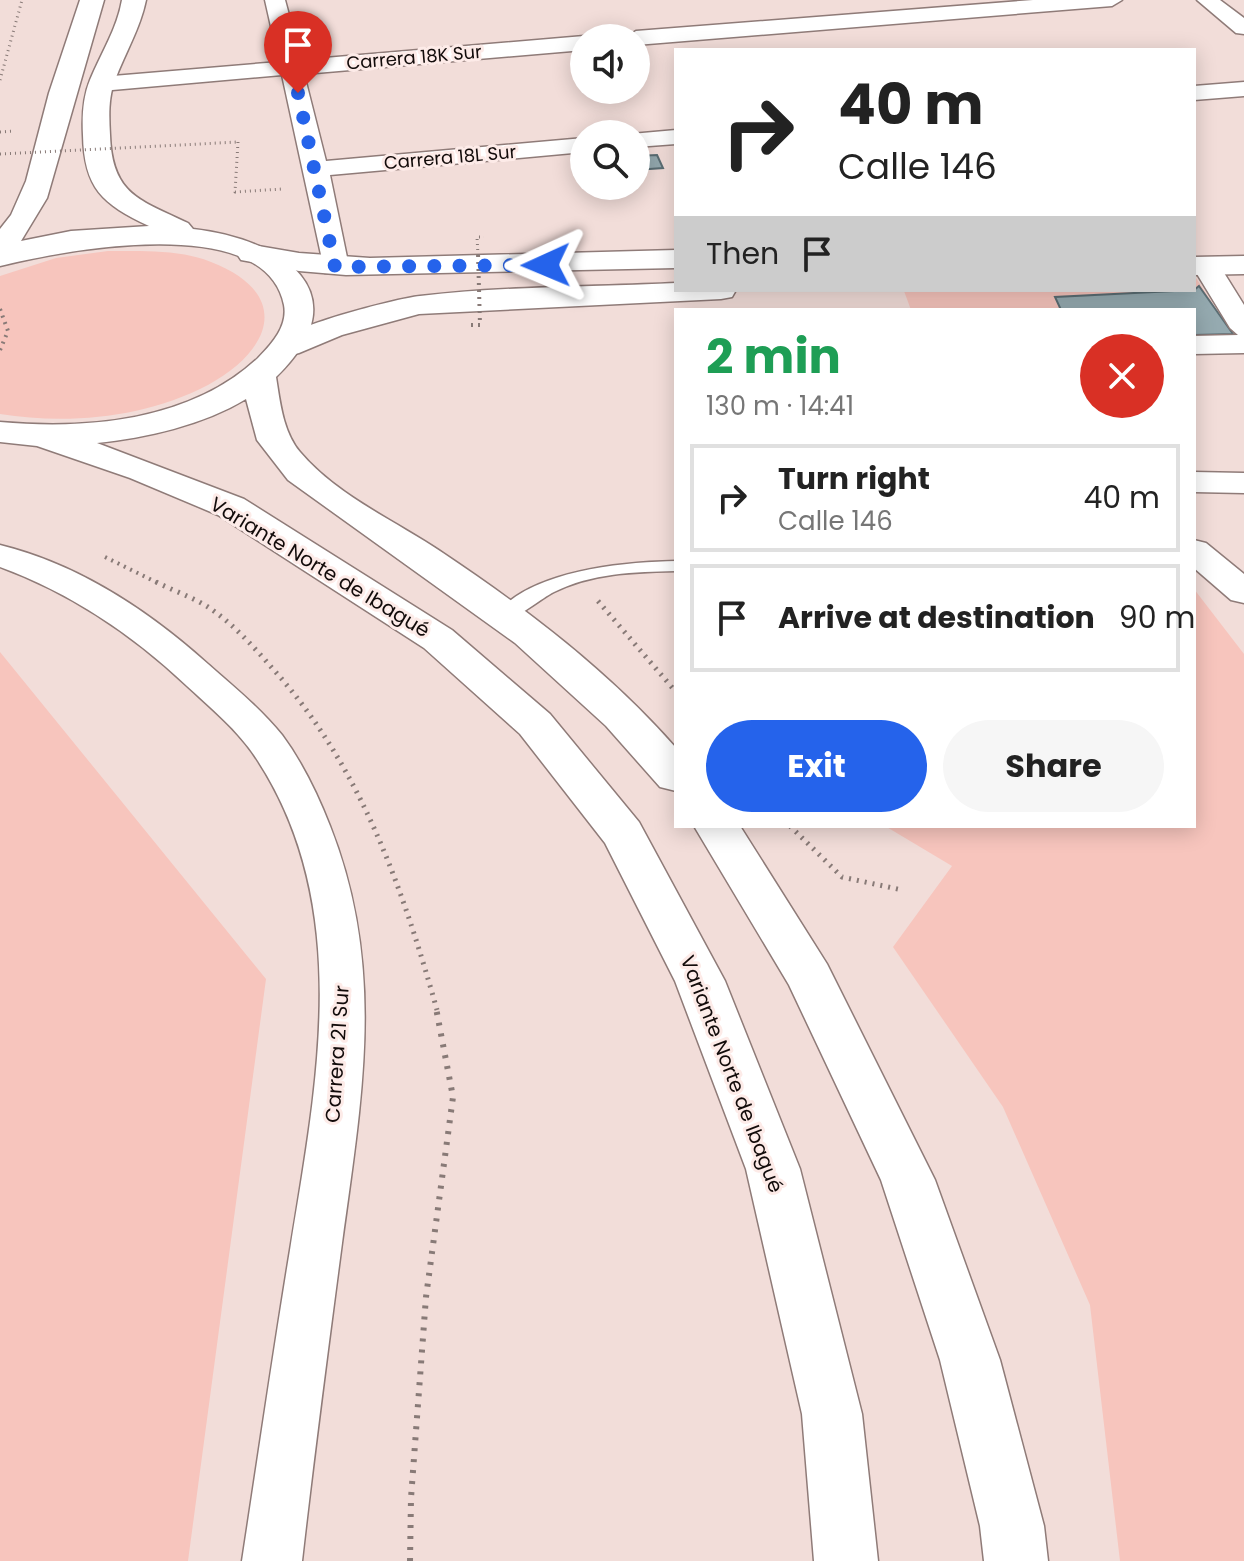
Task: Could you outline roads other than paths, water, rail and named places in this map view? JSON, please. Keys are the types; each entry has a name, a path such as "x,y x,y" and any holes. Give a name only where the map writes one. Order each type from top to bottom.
{"main road":[{"path":"0,246 25,219 44,177 56,111 92,0"},
{"path":"134,0 126,32 101,84 96,110 96,166 105,184 119,200 194,237 292,264 335,267 546,265 674,259"},
{"path":"0,257 36,246 101,235 194,237"},
{"path":"20,433 75,434 146,424 210,403 259,375 288,346 298,324 299,304 291,284 275,268 252,254"},
{"path":"1200,266 1244,265"},
{"path":"288,346 331,328 418,305 681,292"},
{"path":"259,375 266,419 276,445 290,462 321,488 505,614 640,732 674,774"},
{"name":"Variante Norte de Ibagué","path":"20,433 143,470 231,507 438,639 535,724 623,834 700,981 773,1169 832,1414 846,1561"},
{"path":"718,828 810,978 908,1180 970,1360 1012,1526 1016,1561"}],"street":[{"path":"275,0 318,178 335,267"},
{"path":"837,0 873,40"},
{"path":"650,37 1112,0"},
{"path":"1207,0 1244,28"},
{"name":"Carrera 18K Sur","path":"101,84 570,44"},
{"path":"1196,93 1244,89"},
{"path":"650,139 674,137"},
{"name":"Carrera 18L Sur","path":"318,178 570,147"},
{"path":"1200,266 1244,328"},
{"path":"1196,345 1244,344"},
{"path":"1196,482 1244,483"},
{"path":"1196,552 1244,592"},
{"name":"Carrera 21 Sur","path":"0,555 68,582 151,634 191,669 274,753 295,792 321,860 340,935 344,1013 331,1141 272,1561"}],"lane":[{"path":"505,614 546,586 590,573 618,567 674,566"}]}
